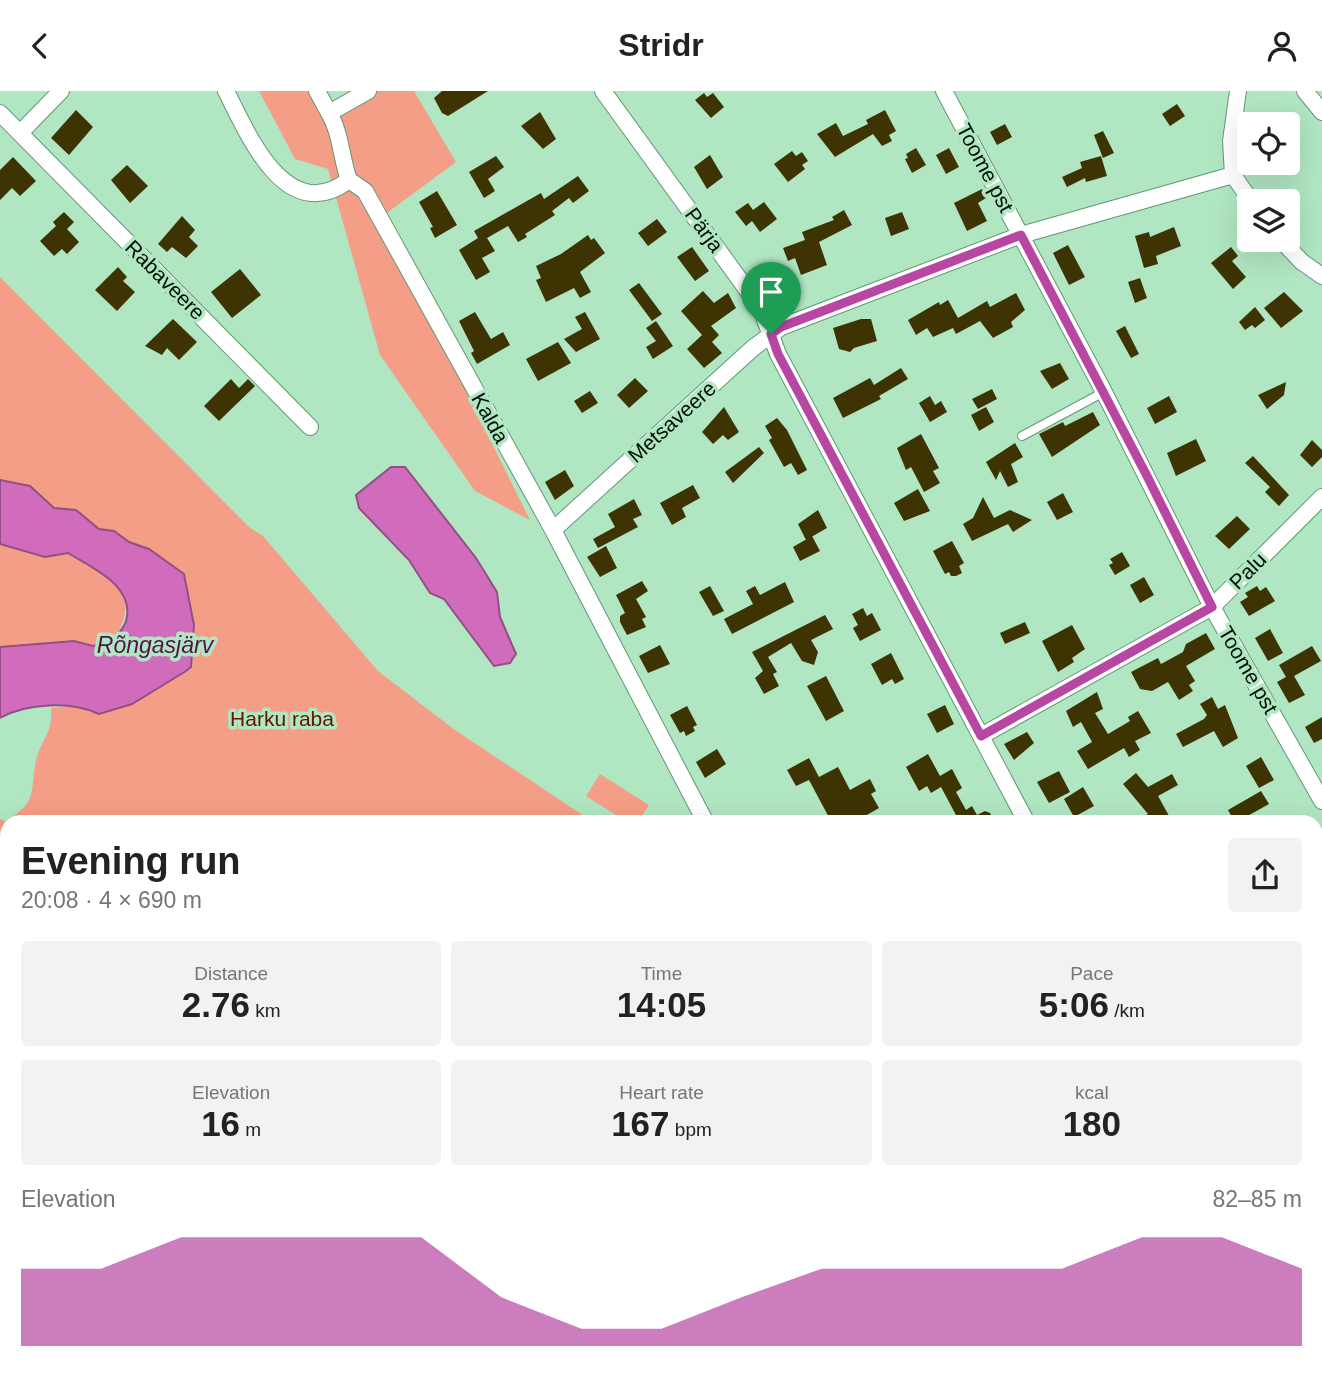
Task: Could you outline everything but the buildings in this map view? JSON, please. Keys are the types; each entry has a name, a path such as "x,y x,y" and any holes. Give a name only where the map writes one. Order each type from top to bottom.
{"street":[{"path":"20,133 61,91"},
{"path":"226,91 270,167 299,193 320,195 334,191 349,180 339,150 338,128 317,91"},
{"path":"329,113 368,91"},
{"name":"Pärja","path":"603,91 761,309 784,366 1023,815"},
{"name":"Toome pst","path":"944,91 1104,392 1212,607 1322,801"},
{"path":"1243,189 1233,175 1231,141 1236,99 1248,91"},
{"path":"1306,91 1322,112"},
{"name":"Rabaveere","path":"0,113 310,427"},
{"name":"Metsaveere","path":"553,530 781,327 1021,235 1233,175"},
{"name":"Kalda","path":"349,180 365,191 553,530 702,815"},
{"path":"1292,252 1322,276"},
{"name":"Palu","path":"981,736 1212,607 1322,497"}],"lane":[{"path":"1022,436 1104,392"}],"green space":[{"path":"259,91 312,91 328,120 375,91 414,91 456,162 380,218 530,520 475,491 380,355 328,169 295,159"},
{"name":"Harku raba","path":"0,277 249,527 263,536 378,671 455,730 582,815 15,815 24,808 31,796 38,753 48,731 51,708 81,706 99,714 132,704 186,671 188,598 184,574 149,549 129,542 114,531 99,529 76,510 54,508 30,486 0,480"},
{"path":"0,544 45,557 68,553 108,578 123,597 125,609 122,624 113,641 93,646 74,641 0,647"},
{"path":"600,774 649,805 643,815 616,815 586,796"}],"water":[{"path":"391,467 405,467 476,558 497,592 500,617 516,654 510,663 494,666 444,599 430,593 409,560 359,508 356,495"},
{"name":"Rõngasjärv","path":"0,480 30,486 54,508 76,510 99,529 114,531 129,542 149,549 184,574 194,625 191,667 132,704 99,714 76,707 49,705 23,709 0,718 0,647 74,641 93,646 113,640 125,624 127,609 118,588 109,579 68,553 45,557 0,544"}],"route":[{"path":"1021,235 1104,392 1212,607 981,736 778,354 771,334 781,327 1021,235"}]}
